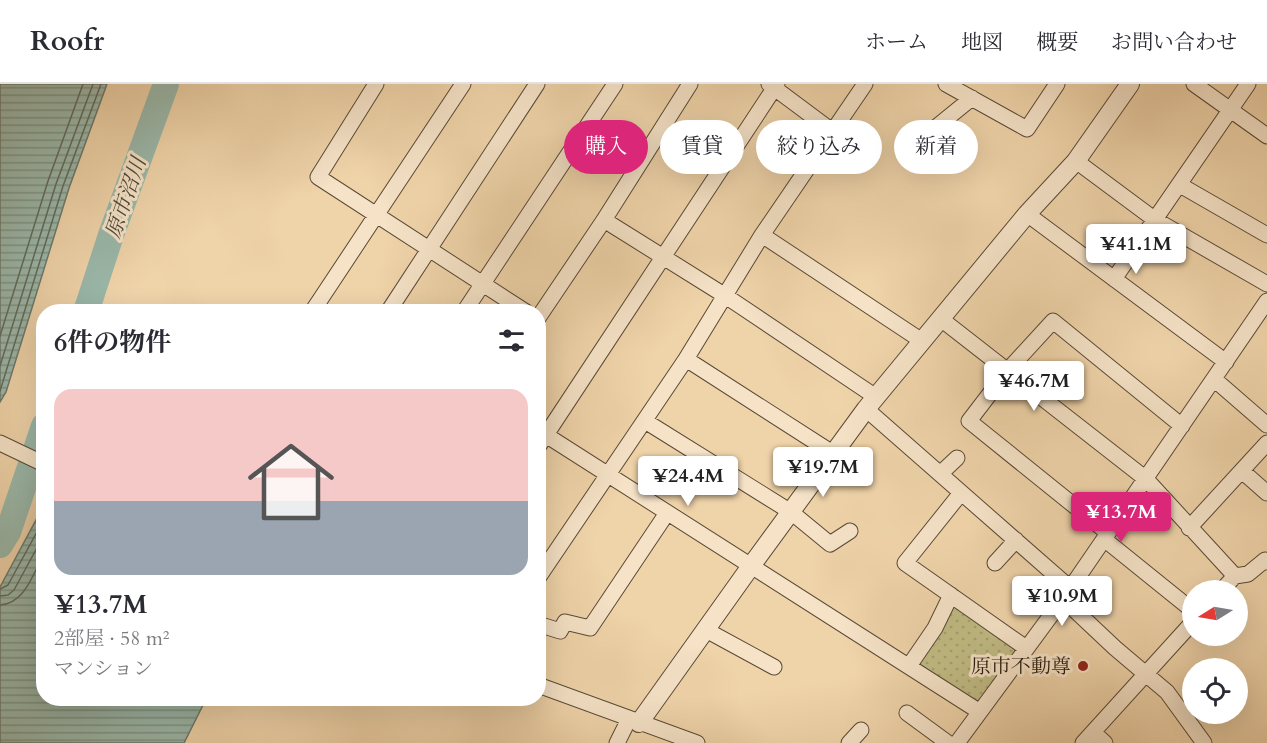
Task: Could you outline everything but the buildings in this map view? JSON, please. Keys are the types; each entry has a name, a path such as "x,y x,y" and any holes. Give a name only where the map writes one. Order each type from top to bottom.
{"street":[{"path":"376,84 318,177 514,304"},
{"path":"317,304 463,84"},
{"path":"393,304 537,84"},
{"path":"469,304 615,84"},
{"path":"839,120 865,84"},
{"path":"946,84 1027,129 1057,84"},
{"path":"617,743 706,630 871,403 1027,214 1076,161 1130,84"},
{"path":"1194,84 1267,136"},
{"path":"1114,279 1248,84"},
{"path":"546,306 604,220 687,85"},
{"path":"546,431 664,256 774,85 819,120"},
{"path":"945,120 972,98"},
{"path":"1076,161 1154,219 1267,284"},
{"path":"546,566 686,359 762,235 803,174"},
{"path":"1180,184 1267,235"},
{"path":"1027,214 1226,362"},
{"path":"604,220 724,296 871,403 940,474 1016,540 1147,675 1167,692 1204,743"},
{"path":"762,235 922,342"},
{"path":"957,743 1146,479 1267,301"},
{"path":"941,319 1146,479 1234,576"},
{"path":"1182,426 1053,321 1008,370 969,421 1182,601"},
{"path":"686,359 834,454"},
{"path":"1214,379 1267,425"},
{"path":"645,421 791,512 830,544 850,531"},
{"path":"546,441 608,476 980,712"},
{"path":"0,443 36,460"},
{"path":"1189,528 1267,443"},
{"path":"940,474 957,458"},
{"path":"1242,471 1267,493"},
{"path":"962,493 905,563 1026,648"},
{"path":"546,627 560,631 565,622 590,628 667,513"},
{"path":"995,563 1016,540"},
{"path":"1231,580 1234,576 1248,574 1265,560 1267,562"},
{"path":"909,666 936,628 951,595"},
{"path":"706,630 774,667"},
{"path":"1094,739 1182,635"},
{"path":"546,688 634,721 670,739 697,743"},
{"path":"907,713 948,743"},
{"path":"849,743 861,730"}],"shaded area":[{"path":"955,605 1014,646 1015,652 980,704 920,665 920,658"}],"water":[{"path":"0,84 107,84 69,188 6,392 0,402"},
{"path":"36,520 36,706 202,706 184,743 0,743 0,587"}],"waterway":[{"name":"原市沼川","path":"89,304 166,84"},
{"name":"原市沼川","path":"0,545 8,532 36,450"}],"place":[{"name":"原市不動尊","path":"1083,666"}]}
